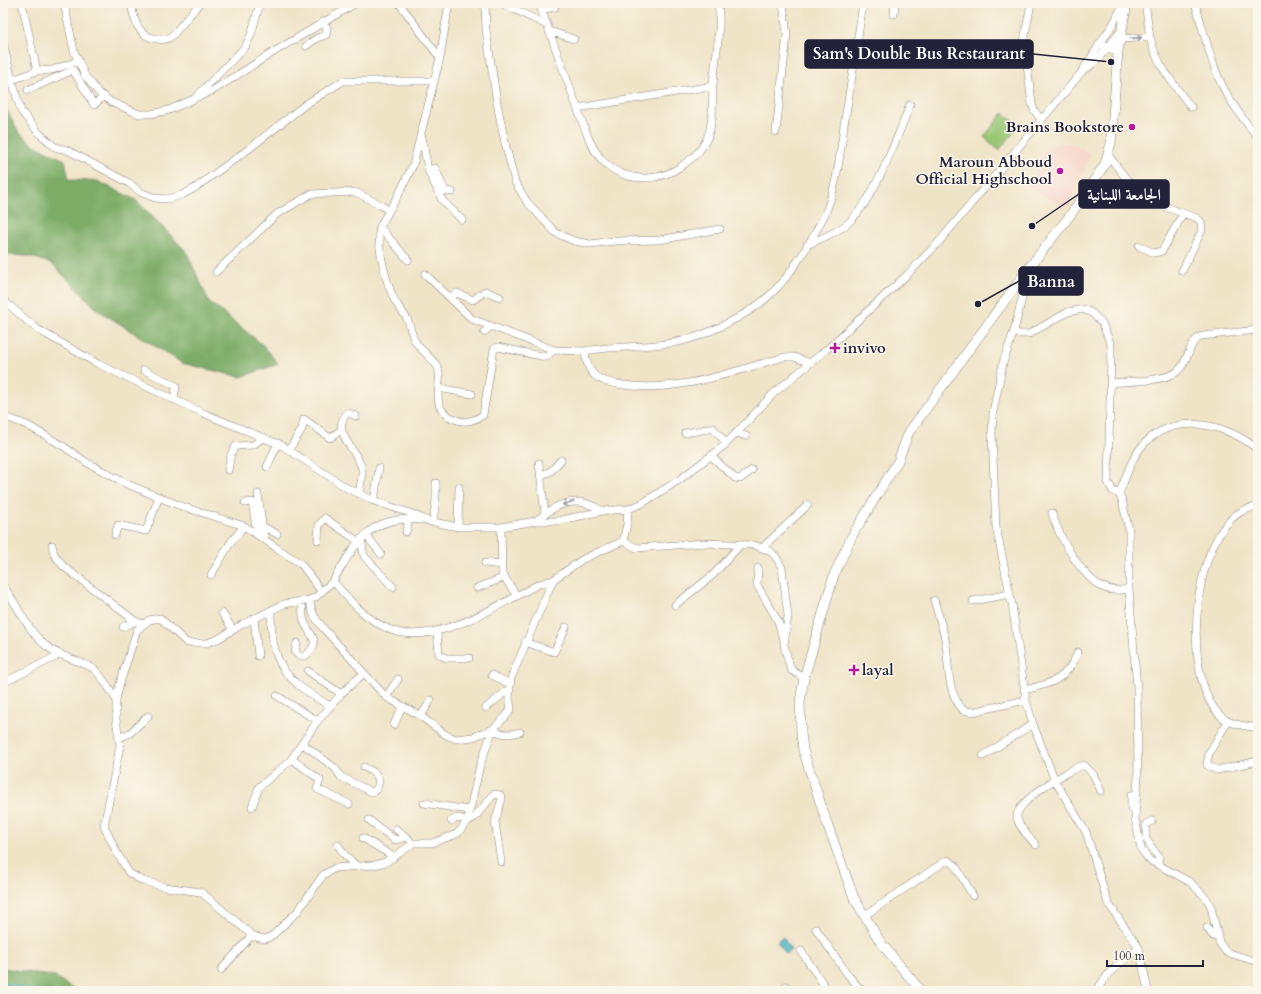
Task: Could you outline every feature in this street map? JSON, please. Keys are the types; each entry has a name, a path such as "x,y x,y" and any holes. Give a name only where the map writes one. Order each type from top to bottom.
{"main road":[{"path":"921,991 881,943 864,916 843,871 806,764 801,733 800,702 804,678 834,575 852,536 898,461 909,432 1025,273 1071,214 1098,175 1108,155 1112,130 1118,51 1122,39 1128,3"},
{"path":"1104,46 1118,51"}],"street":[{"path":"22,3 37,71"},
{"path":"64,3 78,61 85,76 104,96 125,109 139,114 151,114 169,110 212,92 356,3"},
{"path":"131,3 134,19 143,34 150,38 160,40 167,39 172,36 200,3"},
{"path":"194,99 245,47 251,35 260,3"},
{"path":"340,3 344,10"},
{"path":"399,3 440,58"},
{"path":"449,3 440,58 410,175 380,227 383,266 387,282 395,301 409,322 415,342 437,366 440,373 438,400 446,414 459,421 472,421 483,415 494,349 498,347 546,357 554,350"},
{"path":"485,3 486,30 505,143 519,192 531,208 556,233 574,241 590,244 615,241 659,240 720,229"},
{"path":"501,3 548,28 574,39"},
{"path":"555,7 540,7 586,132 593,147 602,160 611,167 630,177 658,178 674,172 700,152 708,136 711,123 719,10 718,3"},
{"path":"776,132 787,35 783,3"},
{"path":"425,274 472,319 554,350 585,351 607,347 635,347 677,342 701,336 759,304 771,294 796,262 825,213 836,177 863,3"},
{"path":"894,14 896,3"},
{"path":"1031,3 1025,32 1025,50 1032,104 1034,110 1042,121"},
{"path":"1104,46 1124,3"},
{"path":"1145,3 1150,37 1157,56 1166,72 1191,107"},
{"path":"1195,3 1223,88 1243,119 1258,137"},
{"path":"306,46 317,38 326,36 327,28 323,22"},
{"path":"493,729 480,765 467,821 457,834 432,843 414,843 386,862 358,867 335,868 323,875 298,911 281,928 266,939 252,935 201,892 174,889 135,877 124,866 104,826 118,756 119,738 116,719 116,699 137,630 143,624 160,618 187,643 207,643 284,604 306,601 316,597 333,581 362,539 386,521 409,519 458,526 501,527 536,521 558,521 602,511 628,509 641,504 711,456 736,433 774,393 811,363 908,274 938,242 1104,46 1124,26"},
{"path":"1122,39 1150,37"},
{"path":"3,43 21,111 38,132 56,147 67,150 129,182 140,192 155,198 167,199 182,195 195,188 306,104 343,82 434,81"},
{"path":"12,80 37,71 52,70 78,61"},
{"path":"28,90 73,70 94,105 104,96"},
{"path":"578,108 713,86"},
{"path":"806,246 846,225 861,207 885,166 910,105"},
{"path":"421,133 428,170 442,200 462,220"},
{"path":"1108,155 1131,184 1142,194 1164,206 1197,218 1203,226 1182,271"},
{"path":"428,170 436,168 445,191 452,192"},
{"path":"216,272 277,214 311,194 355,192 381,205 388,211"},
{"path":"1139,246 1154,253 1162,251 1183,214"},
{"path":"380,227 408,260"},
{"path":"1025,273 1023,294 1014,330 1003,363 993,412 992,433 996,527 1010,594 1024,690 1033,724 1055,781 1086,832 1108,903 1140,948 1148,991"},
{"path":"449,297 457,293 473,300 485,291 500,297"},
{"path":"3,300 37,329 68,348 126,378 202,413 278,443 359,494 430,522"},
{"path":"1014,330 1018,334 1029,334 1068,312 1083,309 1089,310 1097,316 1102,323 1111,345 1108,482 1113,491 1119,494 1122,500 1129,531 1129,589 1137,688 1137,794 1135,818 1140,849 1149,860 1190,882 1202,893 1211,907 1219,942 1226,952 1258,962"},
{"path":"484,332 491,326"},
{"path":"1110,383 1169,376 1183,365 1193,343 1197,338 1202,336 1258,330"},
{"path":"585,351 586,359 597,379 603,382 648,388 693,383 784,357 794,357 811,363"},
{"path":"144,370 176,386 174,400"},
{"path":"438,388 472,394"},
{"path":"356,416 348,413 344,416 341,430 362,468 359,494"},
{"path":"3,416 27,425 96,468 127,484 201,513 244,526 301,564 321,591"},
{"path":"289,450 302,429 304,419 330,438 341,430"},
{"path":"1119,494 1139,451 1146,442 1167,429 1193,425 1218,428 1232,432 1247,440 1258,450"},
{"path":"685,433 713,428 726,443"},
{"path":"736,433 746,436"},
{"path":"228,470 231,454 236,446 253,444 264,437"},
{"path":"267,467 278,443"},
{"path":"711,456 736,478 740,479 752,470"},
{"path":"540,476 551,471 561,460"},
{"path":"539,463 545,514"},
{"path":"374,501 380,468"},
{"path":"430,522 436,500 436,482"},
{"path":"458,526 459,487"},
{"path":"258,494 264,539"},
{"path":"115,534 118,525 146,531 159,497"},
{"path":"536,521 545,514 574,501 590,503 602,511"},
{"path":"245,503 252,502 257,534"},
{"path":"763,547 808,506"},
{"path":"1258,507 1244,511 1235,517 1216,539 1198,595 1197,617 1199,669 1210,703 1228,721 1258,728"},
{"path":"624,541 628,509"},
{"path":"1052,513 1062,538 1093,581 1108,589 1117,591 1129,589"},
{"path":"318,540 319,525 325,518 362,539 381,554"},
{"path":"406,532 409,519"},
{"path":"211,575 231,542 244,526"},
{"path":"262,526 276,534"},
{"path":"501,527 502,574 517,596"},
{"path":"362,539 364,556 393,587"},
{"path":"624,541 637,548 703,543 741,544 763,547 770,551 776,557 782,568 788,616 784,645"},
{"path":"333,581 364,614 390,630 403,634 436,632 450,628 539,584 554,580 583,559 624,541"},
{"path":"675,605 713,575 741,544"},
{"path":"52,545 54,554 62,566 135,620 143,624"},
{"path":"485,564 501,564"},
{"path":"758,568 757,585 778,621 791,670 804,678"},
{"path":"477,588 504,576"},
{"path":"306,601 314,616 349,662 364,672 386,698 421,716 446,735 456,739 472,737 493,729 508,714 511,708 509,686 525,642 554,580"},
{"path":"3,586 15,601 22,618 38,638 49,649 94,670 116,699"},
{"path":"973,601 1010,594"},
{"path":"934,600 946,640 948,675 956,699 963,710 972,712 1026,700"},
{"path":"297,642 295,652 299,656 305,656 314,647 315,641 304,620 306,601"},
{"path":"270,611 272,639 278,661 282,669 297,685 330,706"},
{"path":"222,613 233,630"},
{"path":"254,618 258,656"},
{"path":"123,627 135,620"},
{"path":"525,642 554,652 566,627"},
{"path":"436,632 439,654 446,658 469,658"},
{"path":"1024,690 1045,684 1064,676 1078,652"},
{"path":"3,683 61,654"},
{"path":"308,672 341,694"},
{"path":"252,807 259,787 292,759 330,706 364,672"},
{"path":"492,675 509,686"},
{"path":"386,698 398,679"},
{"path":"486,708 509,686"},
{"path":"277,696 318,721"},
{"path":"421,716 431,700"},
{"path":"394,725 402,707"},
{"path":"119,738 130,733 148,716"},
{"path":"1228,721 1209,753 1207,765 1217,770 1258,762"},
{"path":"983,756 1033,724"},
{"path":"493,729 499,733 507,735 520,732"},
{"path":"303,744 335,768 341,777 372,792 377,789 379,780 375,773 364,767"},
{"path":"292,759 320,780 317,789 350,804"},
{"path":"1036,845 1019,825 1017,811 1024,802 1055,781 1084,765 1093,774 1101,791"},
{"path":"451,821 457,818 467,821 475,817 494,794 500,795 502,798 495,822 501,862"},
{"path":"1130,809 1131,795 1137,794"},
{"path":"424,803 470,810"},
{"path":"369,820 395,840 407,837"},
{"path":"1152,821 1146,824 1146,839 1159,858 1157,865"},
{"path":"396,829 414,843"},
{"path":"363,838 394,857"},
{"path":"338,845 344,854 358,867"},
{"path":"864,916 947,860 955,864 973,896"},
{"path":"1207,928 1214,936 1218,937"},
{"path":"816,929 844,970 862,991"},
{"path":"221,970 252,935"},
{"path":"1096,991 1106,976 1140,948"},
{"path":"801,951 828,991"}],"shaded area":[{"name":"Maroun Abboud Official Highschool","path":"1062,143 1074,144 1091,154 1068,208 1028,188 1044,150"}],"green space":[{"path":"3,102 18,132 34,145 65,160 69,180 97,181 136,200 186,251 209,302 263,345 278,364 241,377 182,363 98,310 51,263 28,256 9,255 3,251"},
{"path":"1003,113 1019,126 999,150 984,137"},
{"path":"3,968 55,977 76,991 3,991"}],"water":[{"path":"783,937 791,950 786,954 777,941"}],"waterway":[{"path":"3,982 19,988 37,991"}],"place":[{"name":"Sam's Double Bus Restaurant","path":"1111,62"},
{"name":"Brains Bookstore","path":"1132,127"},
{"name":"Maroun Abboud Official Highschool","path":"1060,171"},
{"name":"الجامعة اللبنانية","path":"1032,226"},
{"name":"Banna","path":"978,304"},
{"name":"invivo","path":"835,348"},
{"name":"layal","path":"854,670"}]}
